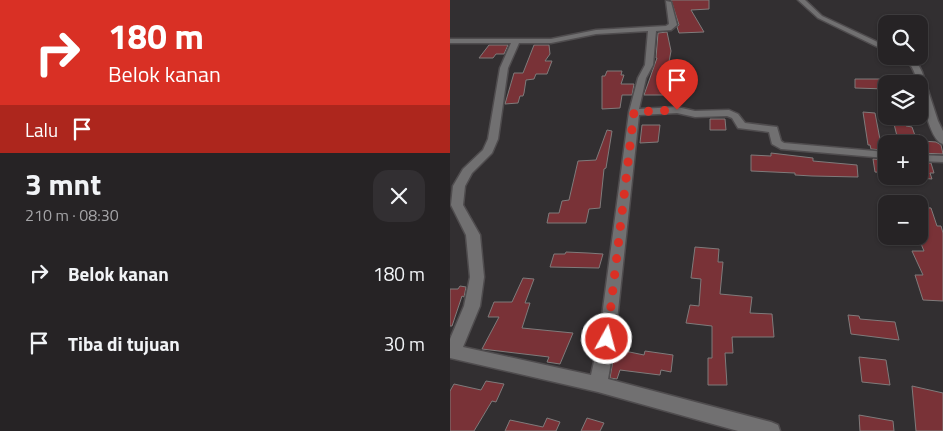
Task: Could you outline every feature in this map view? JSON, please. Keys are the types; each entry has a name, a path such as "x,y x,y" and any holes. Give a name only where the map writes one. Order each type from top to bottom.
{"street":[{"path":"801,0 820,16 878,45"},
{"path":"450,41 551,42 596,32 652,30 673,25 668,2"},
{"path":"598,384 607,339 634,112 640,84 649,65 652,30"},
{"path":"516,41 504,68 490,145 483,157 467,171 459,186 457,205 473,235 477,277 472,306 451,351 598,384 771,431"},
{"path":"914,65 943,141"},
{"path":"634,112 677,110 695,114 730,113 735,116 742,126 773,130 776,142 781,146 878,154"},
{"path":"928,158 943,159"}],"building":[{"path":"671,0 709,0 709,9 691,10 704,32 679,33 677,27 679,25"},
{"path":"667,32 671,51 663,95 644,95 657,58 658,33"},
{"path":"489,45 508,45 504,54 496,54 493,58 479,58"},
{"path":"534,45 549,45 550,54 545,61 552,61 547,74 536,74 534,79 526,80 523,96 520,96 518,103 505,104 514,73 523,73"},
{"path":"607,71 622,71 621,75 624,75 621,84 634,84 632,95 622,95 620,108 602,109 602,76 605,76"},
{"path":"855,79 878,79 878,89 855,88"},
{"path":"863,112 875,113 879,135 878,150 871,149 870,145 868,145"},
{"path":"710,119 725,119 726,130 710,130"},
{"path":"642,125 660,125 658,142 640,143"},
{"path":"894,125 912,127 915,135 897,135"},
{"path":"607,130 612,131 606,168 604,169 600,208 589,209 586,223 547,223 549,213 559,213 562,201 569,200 578,161 596,160"},
{"path":"928,141 936,142 941,145 943,154 928,153"},
{"path":"771,153 813,158 813,161 857,165 858,177 812,176 795,175 795,173 751,171 751,155 771,156"},
{"path":"873,159 878,160 878,172 875,172"},
{"path":"928,163 931,163 934,173 930,173 932,179 928,179"},
{"path":"928,208 931,208 937,226 941,226 943,233 943,301 923,300 915,275 923,275 912,251 924,251 922,245 928,245"},
{"path":"695,247 719,249 718,262 723,262 720,294 752,297 750,313 772,314 774,337 732,337 733,353 725,353 727,385 708,385 708,358 712,358 712,326 686,323 690,305 699,306 701,279 691,278"},
{"path":"566,252 603,254 599,268 550,267 554,254 565,254"},
{"path":"523,278 534,279 525,303 530,303 522,328 573,333 560,364 547,362 549,357 482,349 499,317 488,317 494,302 512,302"},
{"path":"460,286 466,287 464,297 462,296 452,326 450,326 450,289 458,289"},
{"path":"848,315 859,316 860,319 895,322 899,340 851,334"},
{"path":"615,349 644,355 645,351 673,355 671,372 661,370 660,375 620,370 617,379 610,378"},
{"path":"859,357 886,360 890,385 862,382"},
{"path":"486,381 504,384 496,402 492,401 474,431 450,431 450,391 454,384 481,390"},
{"path":"912,386 943,393 943,431 916,431"},
{"path":"859,415 893,421 894,431 860,431"},
{"path":"547,418 560,422 556,431 505,431 510,420 543,427"},
{"path":"587,418 604,423 600,431 581,431"}],"route":[{"path":"607,339 634,112 677,110"}]}
